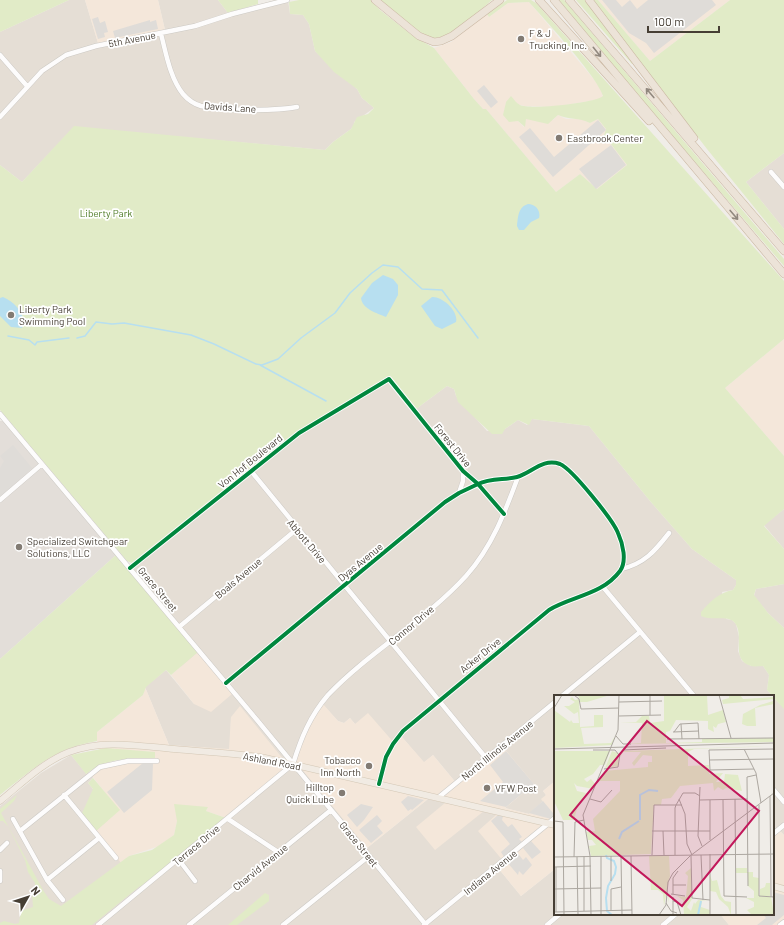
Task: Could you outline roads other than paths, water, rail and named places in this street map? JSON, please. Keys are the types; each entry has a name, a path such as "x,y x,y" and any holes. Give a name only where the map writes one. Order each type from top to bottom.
{"highway":[{"path":"375,0 419,36 434,42 441,41 452,36 497,1"},
{"path":"539,0 725,204"},
{"path":"554,0 784,274"},
{"path":"569,0 784,251"},
{"path":"589,0 676,116 738,191 746,206"}],"main road":[{"name":"Ashland Road","path":"0,801 55,759 81,748 100,744 229,753 293,764 552,824"},
{"path":"774,886 784,889"}],"street":[{"name":"5th Avenue","path":"0,117 48,65 66,55 96,46 195,26 232,14 287,0"},
{"name":"Davids Lane","path":"161,34 175,80 180,90 190,101 205,106 224,108 270,110 297,107"},
{"path":"0,55 27,86"},
{"path":"771,172 784,187"},
{"name":"Von Hof Boulevard","path":"130,568 309,426 389,379"},
{"name":"Forest Drive","path":"389,379 463,472 478,484"},
{"name":"Grace Street","path":"0,415 226,683 425,925"},
{"path":"504,514 478,484 486,481 518,477 546,463 560,464 568,469 618,532 623,552 621,569"},
{"path":"0,500 42,464"},
{"name":"Abbott Drive","path":"251,471 486,758"},
{"path":"459,493 463,481 463,472"},
{"name":"Connor Drive","path":"293,764 305,729 315,711 339,685 433,608 467,575 488,546 504,514 518,477"},
{"name":"Dyas Avenue","path":"226,683 445,502 478,484"},
{"name":"Boals Avenue","path":"179,627 297,529"},
{"name":"Acker Drive","path":"379,784 386,757 397,737 438,700 549,610 564,601 603,588 621,569 636,565 644,560 654,551 668,533"},
{"path":"603,588 693,695"},
{"path":"563,695 640,632"},
{"name":"North Illinois Avenue","path":"439,797 554,703"},
{"path":"20,831 100,767 128,761 157,761"},
{"name":"Terrace Drive","path":"98,925 179,860 293,764"},
{"path":"774,790 784,802"},
{"path":"64,795 116,858"},
{"name":"Charvid Avenue","path":"189,925 331,810"},
{"path":"13,819 47,880 63,900"},
{"path":"228,819 278,852"},
{"name":"Indiana Avenue","path":"425,925 552,824"},
{"path":"774,833 784,825"},
{"path":"47,880 99,838"},
{"path":"0,850 7,843"},
{"path":"283,925 369,856"},
{"path":"179,860 195,881"},
{"path":"0,871 0,881"},
{"path":"547,925 559,915"},
{"path":"663,925 675,915"},
{"path":"780,925 784,922"}],"water":[{"path":"528,204 531,204 537,208 539,218 531,222 524,230 519,230 517,226 520,210"},
{"path":"383,275 393,279 398,285 398,295 386,317 367,308 362,302 361,298 372,283"},
{"name":"Liberty Park Swimming Pool","path":"3,297 19,309 24,321 22,328 11,327 0,316 0,298"},
{"path":"432,297 436,297 449,305 455,313 456,322 442,329 435,326 421,306"}],"waterway":[{"path":"256,364 262,365 278,359 301,338 335,313 350,293 383,265 398,267 422,289 442,290 478,338"},
{"path":"77,338 85,336 96,322 112,324 124,323 191,335 256,364"},
{"path":"8,336 29,340 35,345 37,342 69,338"},
{"path":"260,365 326,401"}],"place":[{"name":"F & J Trucking, Inc.","path":"521,39"},
{"name":"Eastbrook Center","path":"559,138"},
{"name":"Liberty Park Swimming Pool","path":"11,315"},
{"name":"Specialized Switchgear Solutions, LLC","path":"19,547"},
{"name":"Tobacco Inn North","path":"369,766"},
{"name":"VFW Post","path":"487,788"},
{"name":"Hilltop Quick Lube","path":"342,793"}],"park label":[{"name":"Liberty Park","path":"106,213"}]}
